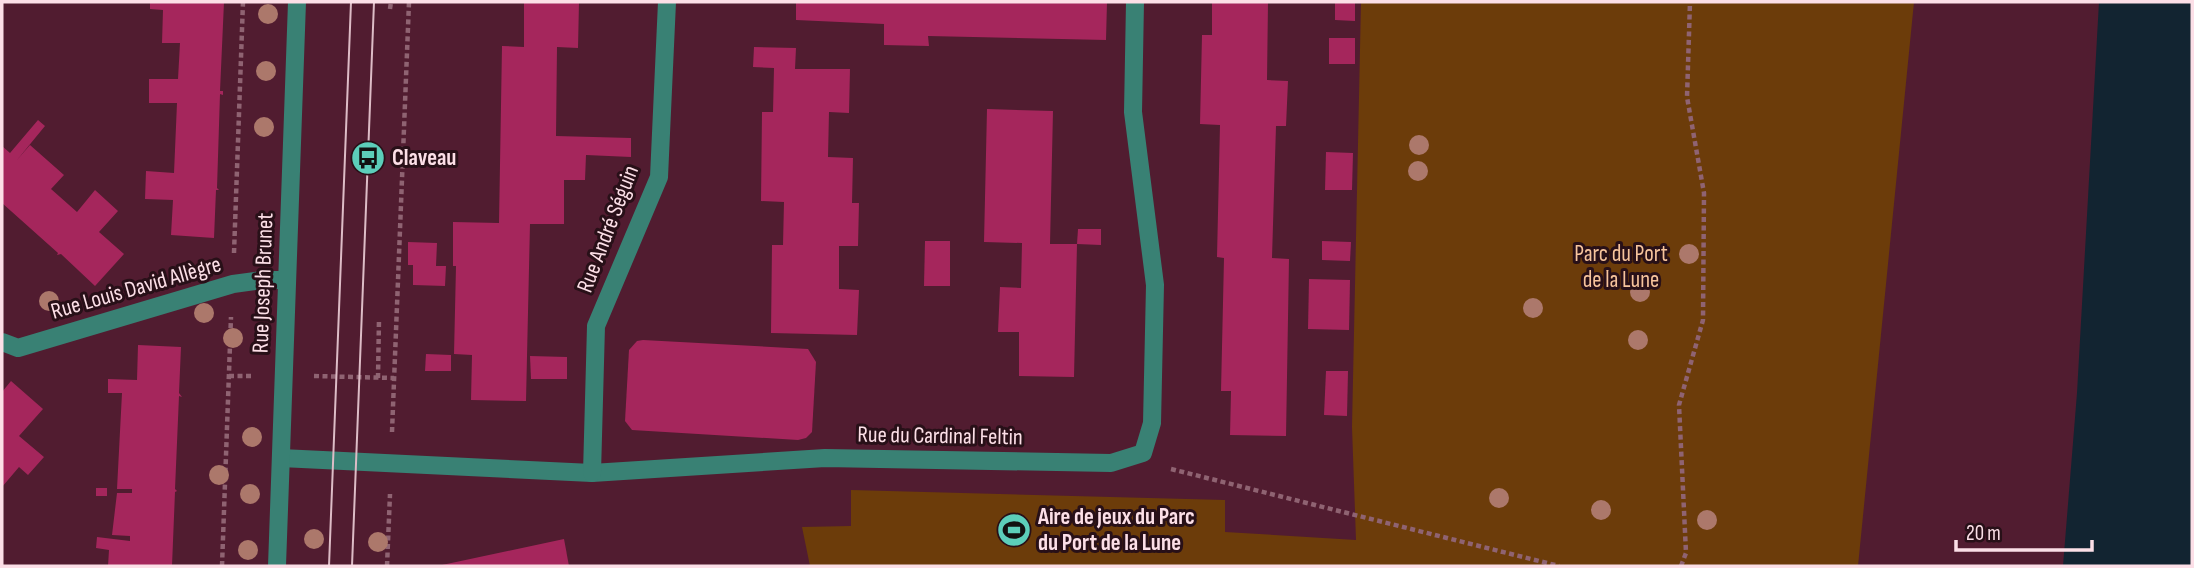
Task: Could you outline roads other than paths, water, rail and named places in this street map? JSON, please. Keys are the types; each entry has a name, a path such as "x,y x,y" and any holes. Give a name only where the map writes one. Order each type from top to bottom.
{"street":[{"name":"Rue Joseph Brunet","path":"277,566 297,2"},
{"name":"Rue André Séguin","path":"592,473 596,326 659,177 667,2"},
{"name":"Rue du Cardinal Feltin","path":"281,458 592,473 825,458 1111,463 1143,453 1152,423 1155,285 1133,112 1135,2"},
{"name":"Rue Louis David Allègre","path":"2,342 18,348 233,284 262,280 287,281"}],"water":[{"path":"2099,2 2192,2 2192,566 2063,566 2077,393"}],"tram line":[{"path":"329,566 351,2"},
{"path":"352,566 374,2"}],"place":[{"name":"Claveau","path":"368,158"},
{"name":"Aire de jeux du Parc du Port de la Lune","path":"1014,530"}],"park label":[{"name":"Parc du Port de la Lune","path":"1621,267"}]}
